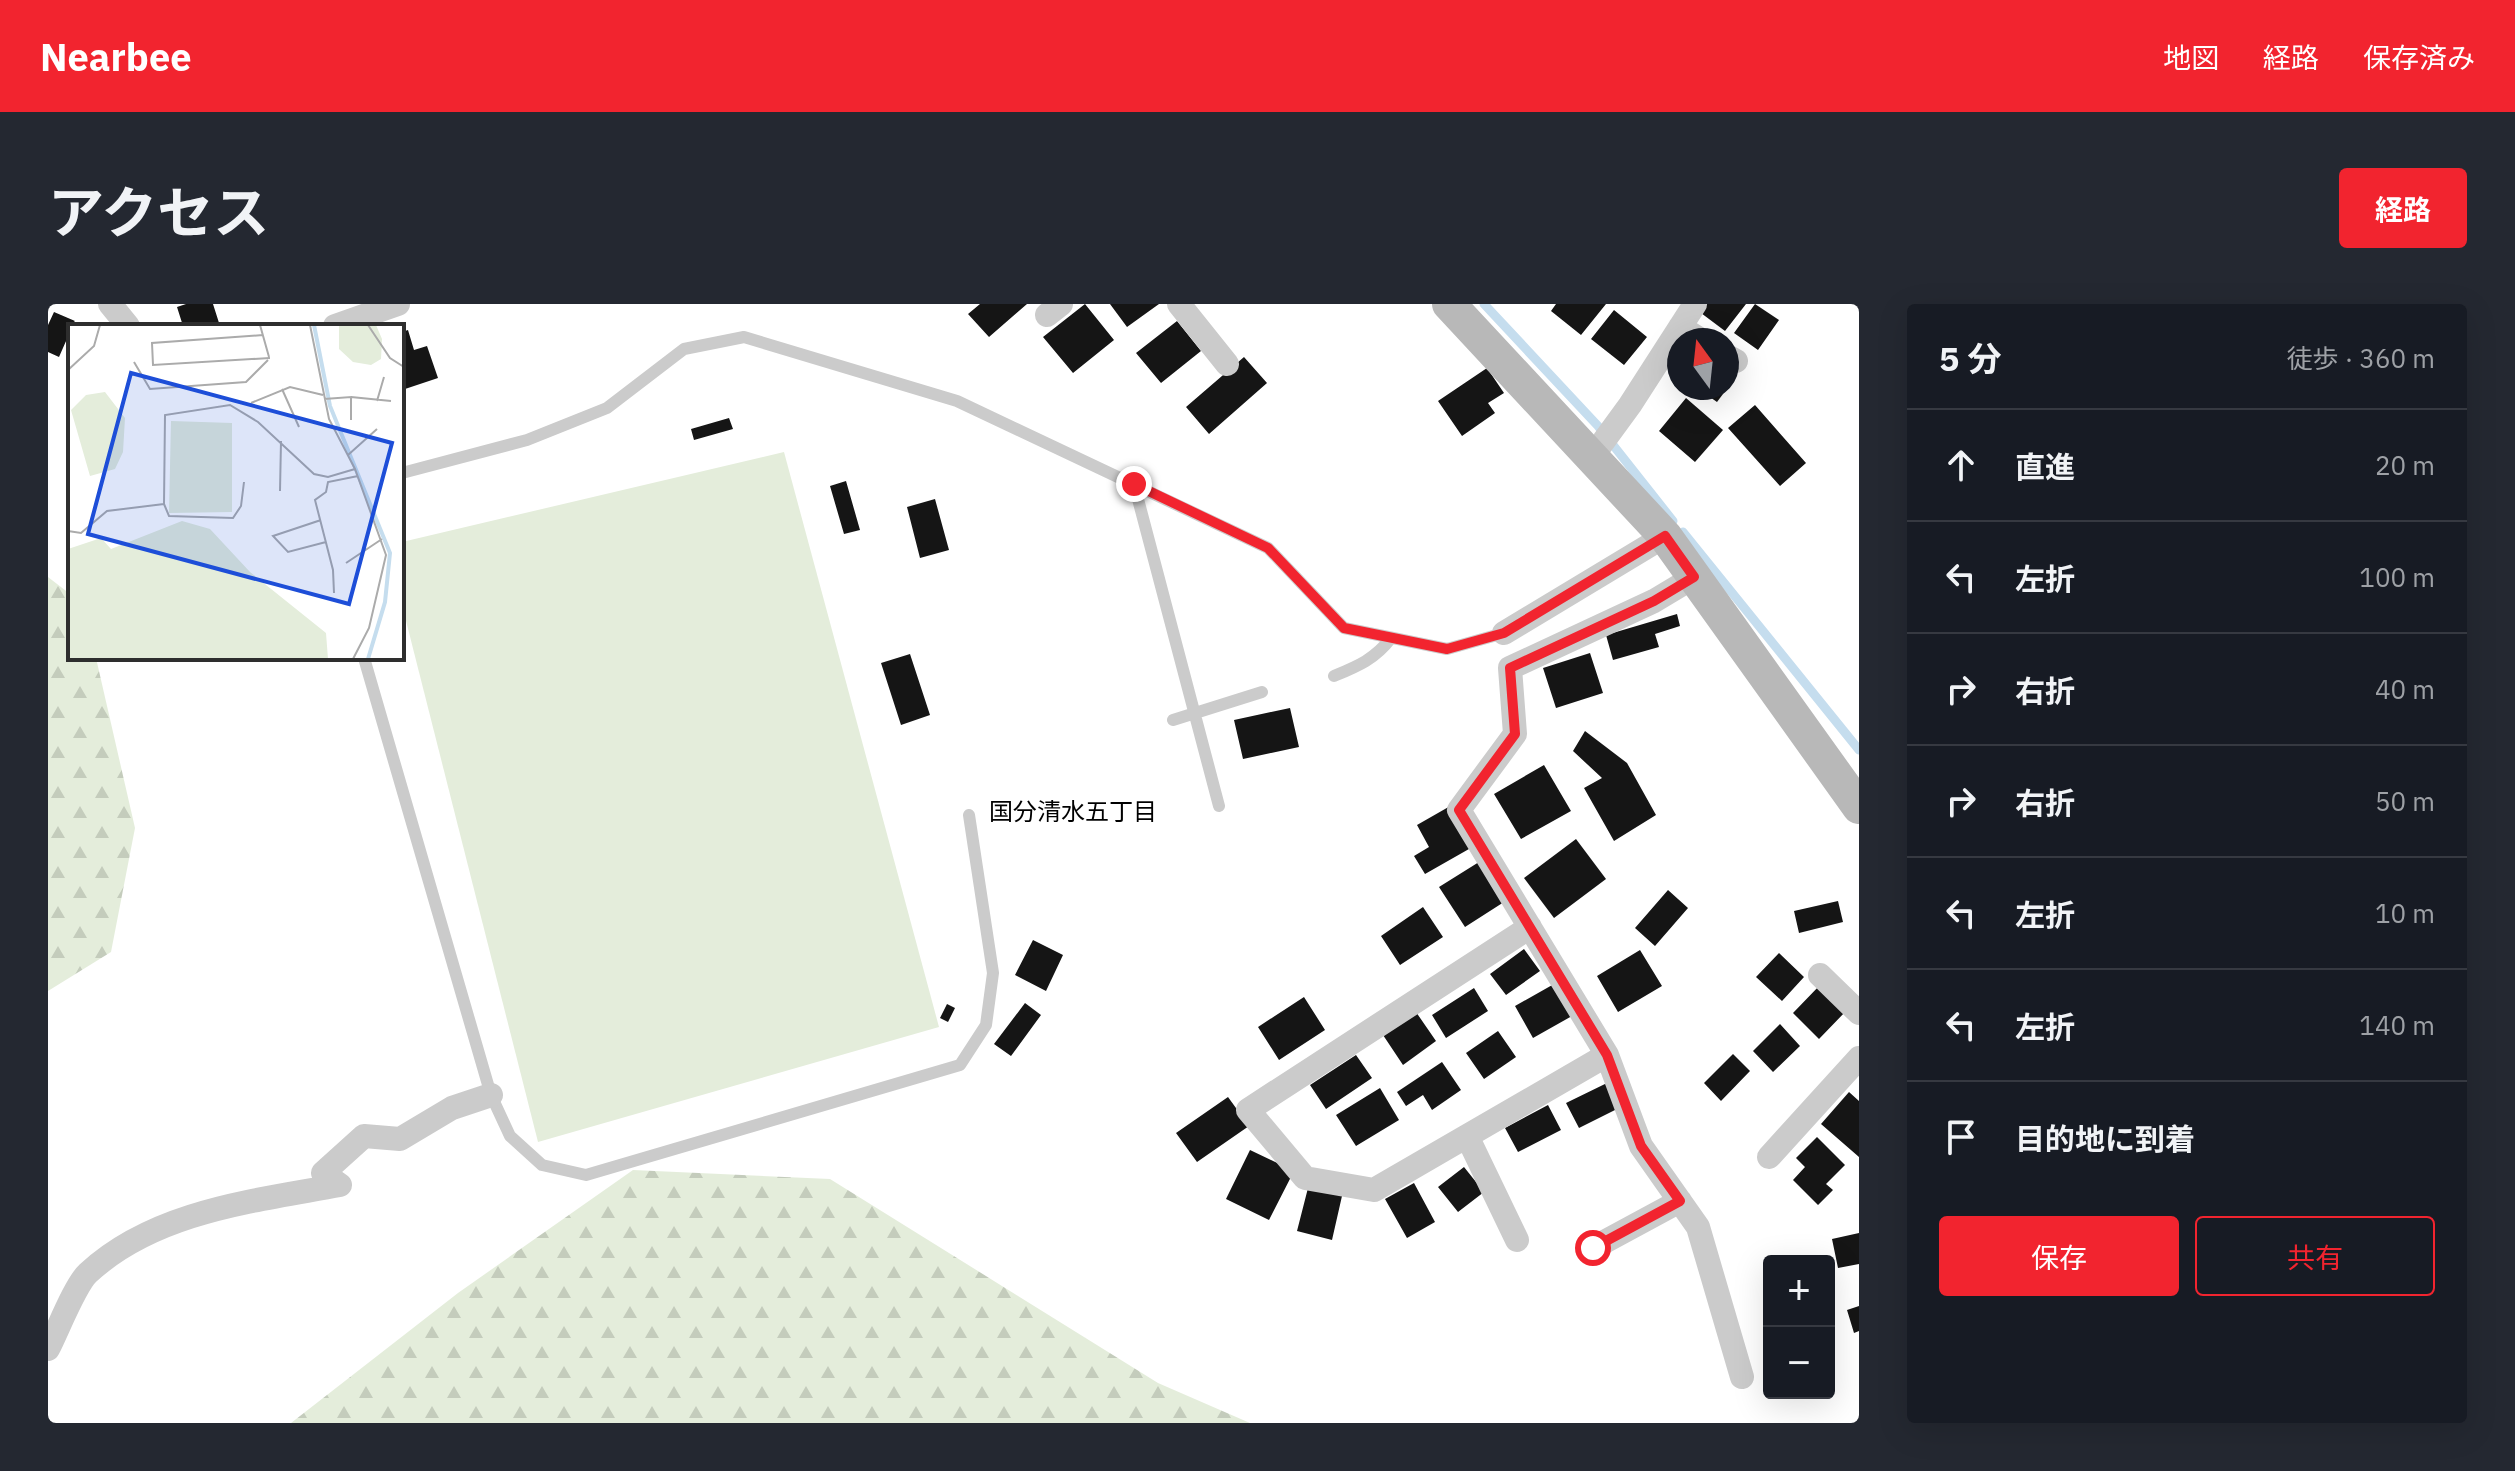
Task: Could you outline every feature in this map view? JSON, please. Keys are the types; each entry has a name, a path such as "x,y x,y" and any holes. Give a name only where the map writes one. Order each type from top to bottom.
{"street":[{"path":"110,304 126,324"},
{"path":"341,324 398,304"},
{"path":"1179,304 1227,364"},
{"path":"1449,304 1593,455 1665,536 1859,807"},
{"path":"1593,455 1695,304"},
{"path":"1504,633 1665,536"},
{"path":"1694,577 1654,601 1510,668 1515,734 1459,810 1607,1055 1641,1146 1698,1227 1742,1377"},
{"path":"1530,927 1248,1110 1305,1178 1374,1190 1607,1055"},
{"path":"1820,975 1859,1013"},
{"path":"1769,1157 1859,1058"},
{"path":"48,1349 85,1275 133,1241 212,1209 340,1185 323,1173 364,1136 400,1139 452,1108 491,1095"},
{"path":"1467,1136 1517,1240"},
{"path":"1593,1248 1680,1201"}],"lane":[{"path":"404,472 527,440 607,408 684,349 744,337 957,401 1268,548 1344,628 1447,649 1504,633"},
{"path":"1134,484 1219,806"},
{"path":"1334,676 1366,663 1380,653 1391,638"},
{"path":"365,660 491,1095 510,1136 542,1165 586,1175 960,1065 986,1025 993,973 969,815"},
{"path":"1173,720 1262,692"}],"green space":[{"path":"784,452 939,1027 538,1142 404,613 404,542"},
{"path":"48,577 68,592 68,660 96,660 135,828 111,952 48,991"},
{"path":"633,1170 830,1179 1158,1383 1250,1423 291,1423 458,1293"}],"building":[{"path":"213,304 219,324 182,324 177,307"},
{"path":"980,304 1027,304 989,337 968,314"},
{"path":"1085,304 1114,340 1073,373 1043,337"},
{"path":"1110,304 1159,304 1127,327"},
{"path":"1556,304 1606,304 1581,335 1551,311"},
{"path":"1707,304 1746,304 1727,328 1721,328 1701,313"},
{"path":"1755,304 1779,320 1758,350 1739,337 1738,328"},
{"path":"1614,310 1647,337 1624,365 1591,339"},
{"path":"54,312 75,321 68,324 68,337 59,357 48,352 48,325"},
{"path":"1177,321 1201,351 1161,383 1136,353"},
{"path":"408,330 414,350 427,346 438,378 405,389 404,331"},
{"path":"1244,357 1267,383 1209,434 1186,407"},
{"path":"1487,368 1504,393 1488,403 1495,413 1462,436 1438,401"},
{"path":"1684,400 1688,400 1723,430 1695,462 1659,431"},
{"path":"1755,405 1806,463 1780,486 1728,428"},
{"path":"729,418 733,429 694,440 691,429"},
{"path":"846,481 860,530 844,534 830,486"},
{"path":"935,499 949,550 920,558 907,507"},
{"path":"1677,614 1680,626 1655,634 1659,647 1613,660 1606,635"},
{"path":"1590,653 1603,693 1556,708 1543,668"},
{"path":"910,654 930,715 901,725 881,663"},
{"path":"1290,708 1299,747 1243,759 1234,720"},
{"path":"1585,731 1627,763 1656,815 1614,841 1584,788 1602,778 1573,751"},
{"path":"1544,765 1571,811 1521,839 1494,794"},
{"path":"1452,805 1476,845 1425,874 1414,856 1429,847 1417,825"},
{"path":"1576,839 1606,879 1554,918 1524,878"},
{"path":"1479,862 1504,902 1465,927 1439,887"},
{"path":"1668,890 1688,908 1655,946 1635,928"},
{"path":"1838,901 1843,922 1799,933 1794,911"},
{"path":"1423,907 1443,937 1400,965 1381,936"},
{"path":"1033,940 1063,955 1046,991 1015,975"},
{"path":"1524,949 1540,971 1506,995 1490,974"},
{"path":"1640,950 1662,986 1618,1012 1597,976"},
{"path":"1779,953 1804,977 1782,1001 1756,977"},
{"path":"1554,984 1572,1016 1533,1038 1515,1006"},
{"path":"1821,984 1847,1010 1819,1039 1793,1013"},
{"path":"1474,988 1488,1011 1446,1038 1432,1015"},
{"path":"1304,997 1325,1030 1279,1060 1258,1027"},
{"path":"1025,1003 1041,1015 1011,1056 994,1044"},
{"path":"947,1004 955,1008 948,1022 940,1018"},
{"path":"1416,1012 1436,1041 1403,1065 1383,1035"},
{"path":"1780,1024 1800,1046 1773,1072 1753,1051"},
{"path":"1498,1031 1516,1057 1484,1079 1466,1053"},
{"path":"1733,1054 1750,1071 1721,1101 1704,1083"},
{"path":"1356,1055 1372,1078 1326,1109 1310,1085"},
{"path":"1442,1062 1461,1090 1432,1110 1423,1095 1406,1106 1397,1092"},
{"path":"1607,1083 1619,1108 1579,1128 1566,1103"},
{"path":"1380,1088 1399,1120 1356,1146 1336,1115"},
{"path":"1849,1092 1859,1101 1859,1157 1821,1124"},
{"path":"1228,1097 1249,1126 1197,1162 1176,1133"},
{"path":"1548,1105 1561,1130 1518,1152 1505,1128"},
{"path":"1817,1137 1845,1165 1826,1184 1833,1190 1818,1205 1793,1180 1805,1167 1796,1158"},
{"path":"1250,1150 1294,1171 1269,1220 1226,1199"},
{"path":"1464,1167 1484,1192 1458,1212 1438,1187"},
{"path":"1414,1183 1435,1222 1407,1238 1385,1199"},
{"path":"1308,1188 1342,1196 1332,1240 1297,1231"},
{"path":"1859,1233 1859,1264 1838,1268 1832,1239"},
{"path":"1859,1306 1859,1331 1854,1333 1847,1310"}],"waterway":[{"path":"1484,304 1598,426 1673,521"},
{"path":"1683,532 1859,750"}],"district":[{"name":"国分清水五丁目","path":"1073,811"}],"route":[{"path":"1134,484 1268,548 1344,628 1447,649 1504,633 1665,536 1694,577 1654,601 1510,668 1515,734 1459,810 1607,1055 1641,1146 1680,1201 1593,1248"}]}
